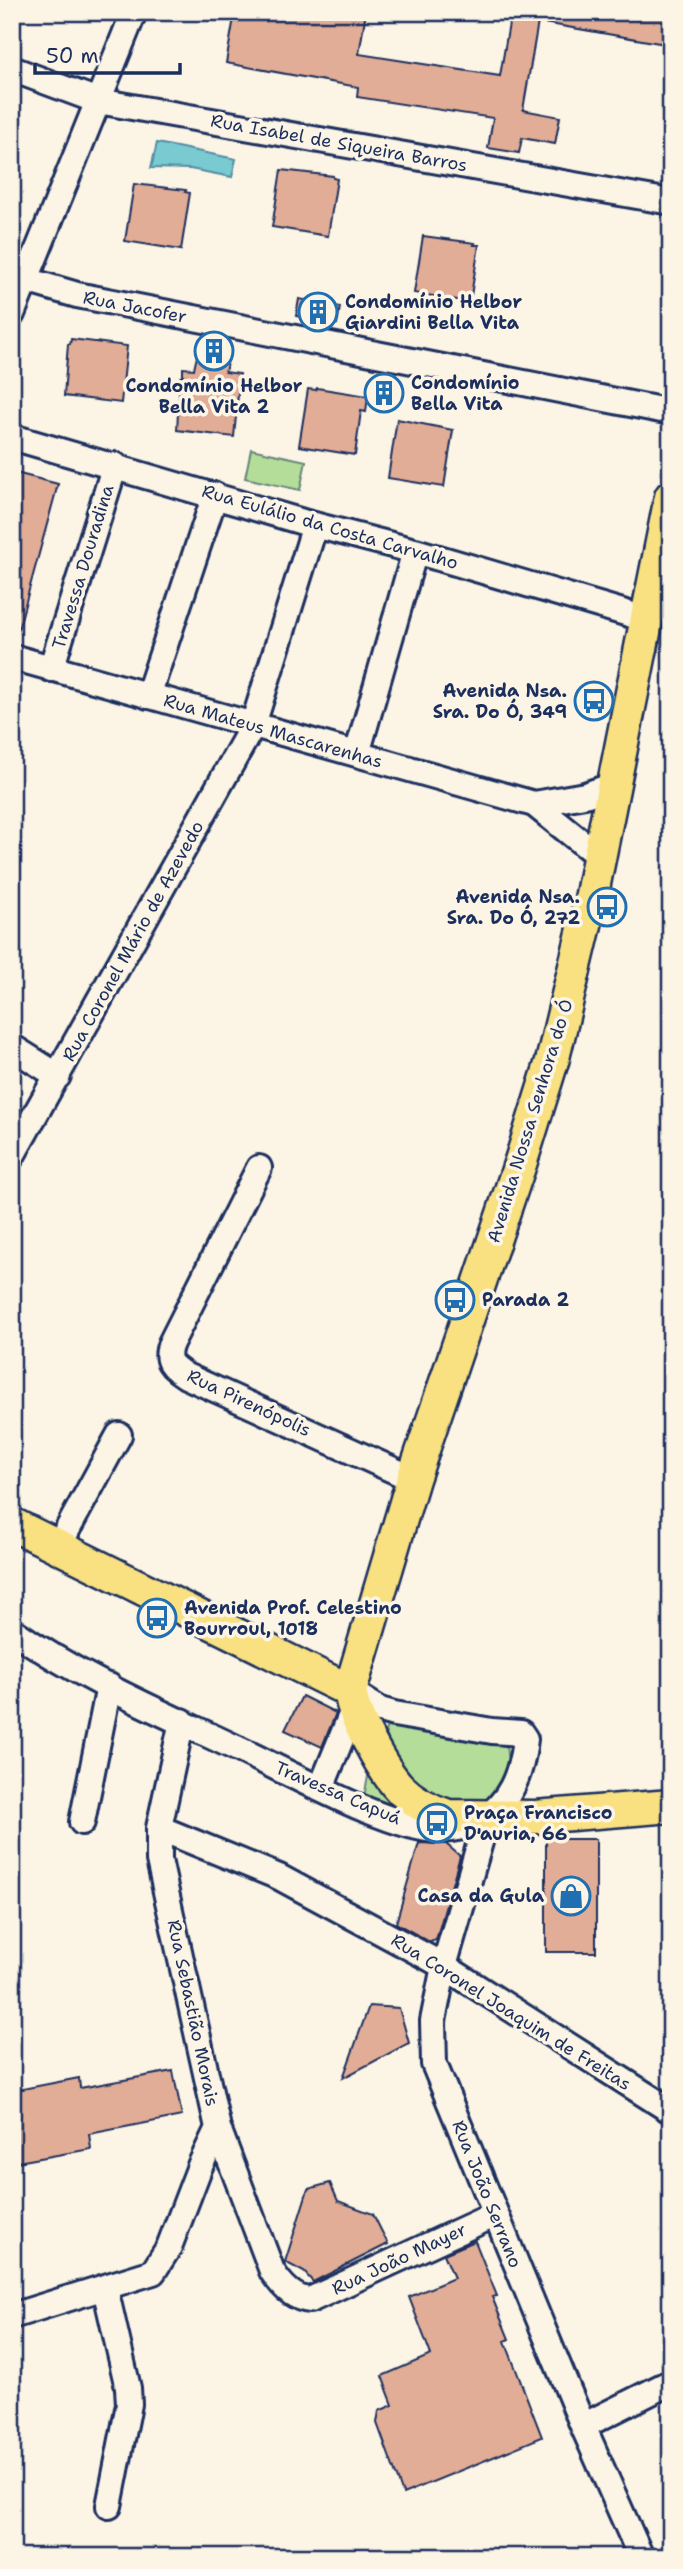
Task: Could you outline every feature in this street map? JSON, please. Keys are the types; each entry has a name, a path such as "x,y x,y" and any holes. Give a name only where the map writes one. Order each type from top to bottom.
{"main road":[{"name":"Avenida Nossa Senhora do Ó","path":"351,1701 413,1479 521,1161 553,1058 585,929 671,497"},
{"path":"12,1524 351,1701"},
{"name":"Travessa Capuá","path":"351,1701 388,1777 399,1790 426,1809 448,1816 487,1818"},
{"path":"487,1818 535,1817 671,1806"}],"street":[{"path":"12,314 19,278 99,101 134,12"},
{"name":"Rua Isabel de Siqueira Barros","path":"12,69 99,101 671,202"},
{"name":"Rua Jacofer","path":"19,278 90,298 671,412"},
{"name":"Rua Eulálio da Costa Carvalho","path":"12,437 315,525 415,551 646,620"},
{"name":"Travessa Douradina","path":"51,668 115,465"},
{"path":"148,696 215,495"},
{"name":"Rua Coronel Mário de Azevedo","path":"12,1156 253,725 315,525"},
{"path":"358,754 415,551"},
{"name":"Rua Mateus Mascarenhas","path":"12,657 534,804 600,857"},
{"name":"Rua Mateus Mascarenhas","path":"534,804 585,795 614,785"},
{"path":"12,1047 58,1076"},
{"name":"Rua Pirenópolis","path":"259,1168 171,1343 168,1358 171,1366 186,1376 413,1479"},
{"path":"58,1546 120,1435"},
{"name":"Travessa Capuá","path":"12,1630 41,1651 109,1686 364,1808 424,1828 458,1828 487,1818"},
{"path":"82,1822 109,1686"},
{"path":"321,1788 351,1701 394,1714 492,1731 521,1733 524,1736 521,1766 500,1806 487,1818"},
{"name":"Rua Sebastião Morais","path":"12,2316 153,2272 159,2266 218,2128 159,1860 159,1828 182,1721"},
{"name":"Rua João Serrano","path":"487,1818 444,1966 433,2021 434,2064 583,2426 642,2557"},
{"name":"Rua Coronel Joaquim de Freitas","path":"159,1828 279,1877 444,1966 671,2111"},
{"name":"Rua João Mayer","path":"218,2128 272,2271 279,2282 302,2300 310,2300 494,2215"},
{"path":"105,2288 128,2388 129,2404 109,2506"},
{"path":"583,2426 671,2382"}],"green space":[{"path":"251,449 306,461 300,490 245,478"},
{"path":"391,1719 506,1744 508,1765 499,1798 477,1814 403,1780 385,1731"},
{"path":"371,1761 437,1823 364,1797"}],"water":[{"path":"157,143 236,159 232,177 190,169 151,168"}],"building":[{"path":"235,12 366,12 359,54 500,76 511,12 652,12 671,15 671,45 538,22 523,110 560,117 555,144 522,138 519,153 488,148 493,118 357,97 358,87 226,63"},
{"path":"281,170 333,176 337,179 328,236 272,227"},
{"path":"134,184 186,190 185,192 190,193 181,250 125,241"},
{"path":"423,236 479,245 470,302 414,293"},
{"name":"Condomínio Helbor Giardini Bella Vita","path":"299,299 340,307 337,324 296,316"},
{"path":"71,339 127,346 121,403 64,396 68,344"},
{"path":"201,340 231,347 225,372 240,374 234,437 177,430 180,377 183,377 183,368 194,369"},
{"path":"308,389 368,396 366,412 361,411 355,455 299,446"},
{"path":"397,419 453,430 444,487 388,478"},
{"path":"12,472 58,484 17,634 12,634"},
{"path":"302,1696 336,1713 322,1747 285,1730"},
{"name":"Casa da Gula","path":"546,1839 596,1839 596,1952 546,1952"},
{"path":"419,1843 446,1844 460,1856 436,1940 430,1942 396,1923"},
{"path":"369,2006 399,2008 409,2043 343,2078"},
{"path":"173,2071 182,2116 89,2134 91,2149 12,2163 12,2091 79,2078 80,2088"},
{"path":"330,2183 338,2201 373,2214 388,2244 313,2282 304,2272 285,2262 308,2189"},
{"path":"475,2241 497,2296 492,2297 509,2339 505,2341 542,2437 403,2494 377,2423 379,2411 393,2405 382,2376 431,2355 409,2297 454,2278 444,2254"}],"place":[{"name":"Condomínio Helbor Giardini Bella Vita","path":"318,312"},
{"name":"Condomínio Helbor Bella Vita 2","path":"214,351"},
{"name":"Condomínio Bella Vita","path":"384,393"},
{"name":"Avenida Nsa. Sra. Do Ó, 349","path":"594,701"},
{"name":"Avenida Nsa. Sra. Do Ó, 272","path":"607,907"},
{"name":"Parada 2","path":"455,1300"},
{"name":"Avenida Prof. Celestino Bourroul, 1018","path":"157,1618"},
{"name":"Praça Francisco D'auria, 66","path":"437,1823"},
{"name":"Casa da Gula","path":"571,1896"}]}
